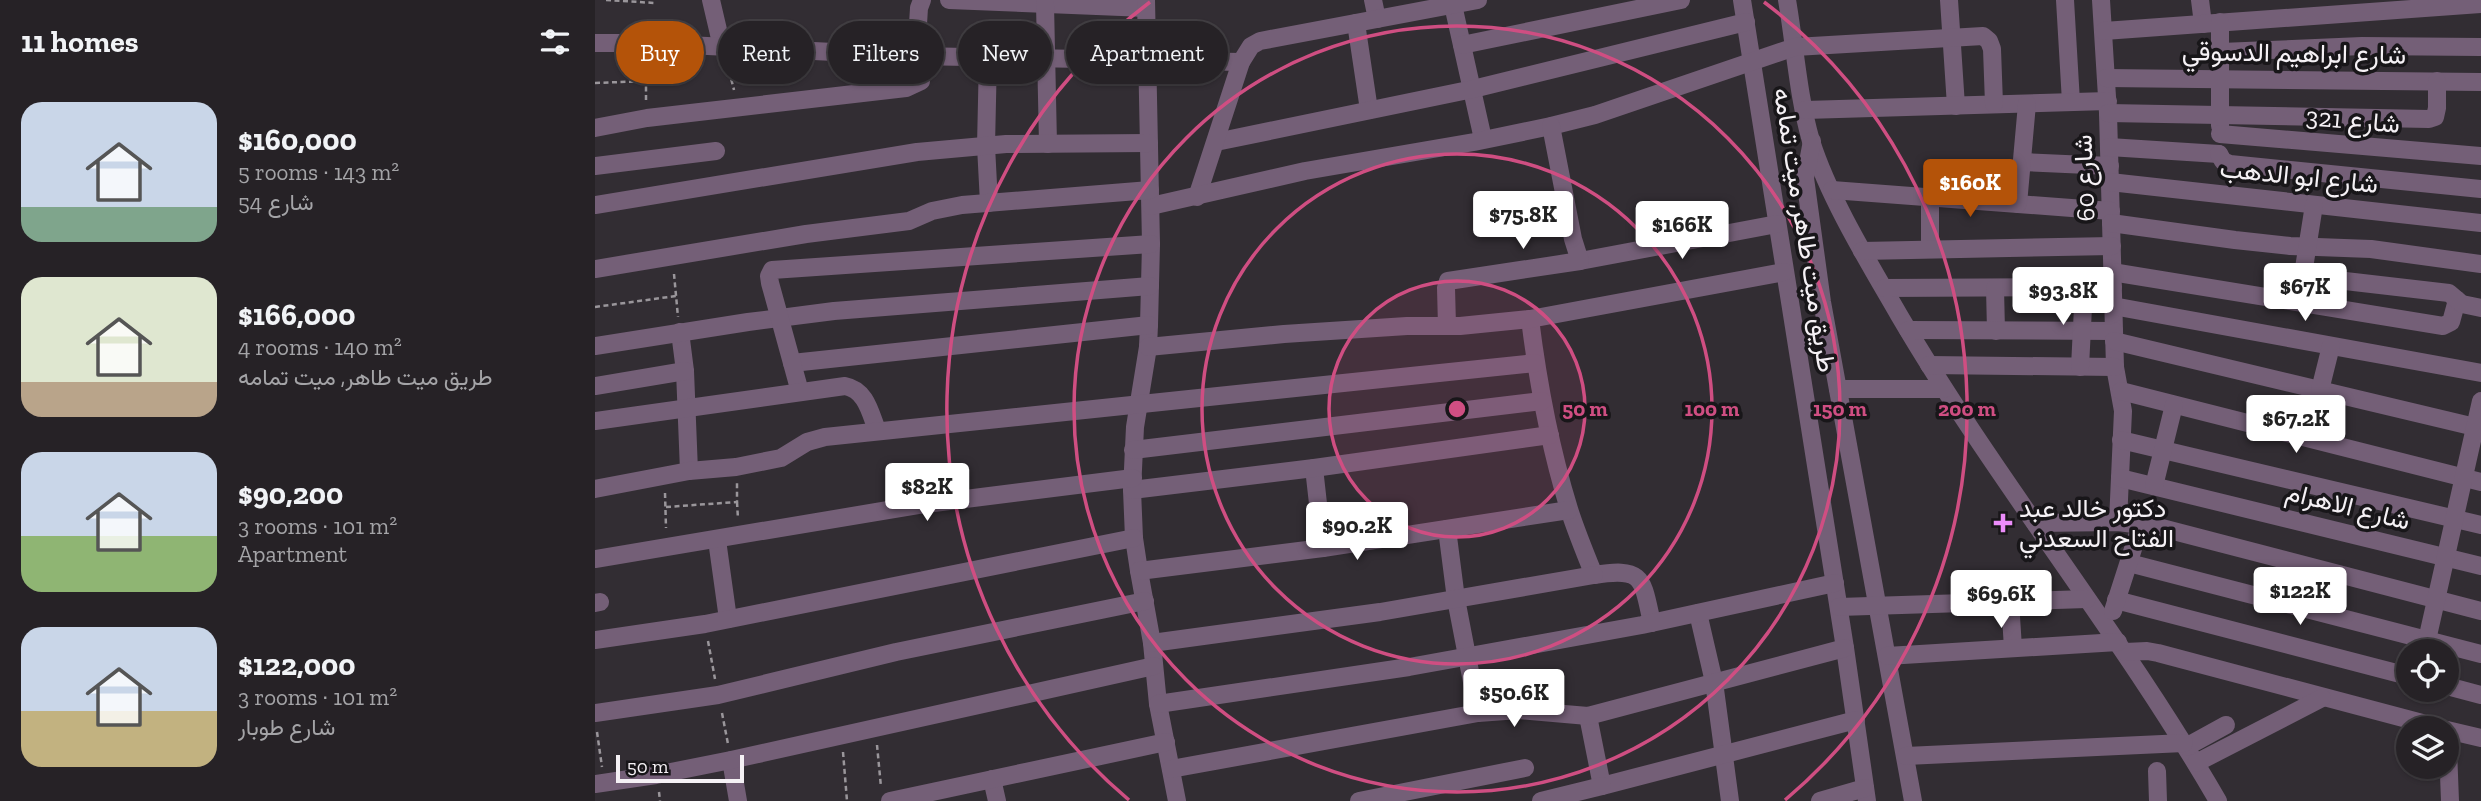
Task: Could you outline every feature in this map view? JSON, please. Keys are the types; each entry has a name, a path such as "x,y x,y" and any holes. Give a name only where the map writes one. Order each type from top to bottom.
{"street":[{"path":"711,0 718,30"},
{"path":"919,21 922,0"},
{"path":"949,0 1146,4"},
{"path":"1373,0 1377,19"},
{"path":"1197,197 1241,62 1251,46 1260,41 1478,0"},
{"path":"1462,45 1681,0"},
{"name":"طريق ميت طاهر, ميت تمامه","path":"1742,0 1839,607 1866,795"},
{"path":"1787,0 1812,141 1862,251 1944,389 2117,641 2218,801"},
{"path":"1949,0 1956,106"},
{"path":"2065,0 2071,102"},
{"name":"شارع 60","path":"2101,0 2108,107 2115,368 2121,391 2122,440 2118,522"},
{"path":"2200,0 2212,23 2221,52 2220,154 2223,161 2230,164 2481,189"},
{"path":"1045,4 1046,21"},
{"path":"2104,31 2481,4"},
{"path":"1453,5 1483,139"},
{"path":"1216,142 1472,89 1746,22"},
{"path":"1356,23 1369,110"},
{"path":"595,269 794,236 909,221 932,211 962,205 1197,197 1305,171 1551,126 1595,115 1795,47 1979,36 1989,41 1992,48 1994,104"},
{"path":"595,43 616,43"},
{"path":"2221,52 2348,46 2481,47"},
{"path":"1228,62 1241,62"},
{"name":"شارع ابراهيم الدسوقي","path":"2106,78 2481,82"},
{"path":"1805,110 2071,102 2220,116 2429,119 2434,117 2437,111 2437,81"},
{"path":"595,128 646,118 917,84"},
{"path":"987,84 986,146 989,203"},
{"path":"1047,84 1048,144"},
{"path":"1148,84 1151,244 1149,325 1133,450 1132,484 1139,571 1152,643 1158,704 1177,801"},
{"path":"2018,204 2027,104"},
{"path":"1551,126 1573,239 1580,261"},
{"name":"شارع 321","path":"2220,134 2481,156"},
{"path":"1812,141 1805,178 1822,302 1913,801"},
{"path":"595,205 918,152 986,146 1149,143"},
{"path":"2109,147 2220,154"},
{"path":"595,166 716,151"},
{"name":"شارع ابو الدهب","path":"2022,162 2314,205 2481,223"},
{"path":"1832,190 2018,204 2111,217 2235,240 2371,249 2481,264"},
{"path":"1930,197 1930,249"},
{"path":"2298,302 2314,205"},
{"path":"1447,326 1445,288 1448,281 1580,261 1777,224"},
{"path":"800,392 769,276 772,270 1151,244"},
{"path":"1862,251 2112,246"},
{"path":"1148,347 1284,334 1530,319 1784,272"},
{"path":"2302,276 2449,293 2462,303 2481,308"},
{"path":"1884,288 2084,287 2113,280 2298,302 2443,326 2451,322 2457,300"},
{"path":"595,346 834,311 1150,286"},
{"path":"2080,367 2084,287"},
{"path":"1996,288 1996,331"},
{"path":"2113,306 2481,373"},
{"path":"1530,319 1535,363 1550,435 1569,510 1594,575"},
{"path":"792,363 1149,325"},
{"path":"1908,330 2082,331 2114,336 2475,427"},
{"path":"680,332 685,371 689,471"},
{"path":"2320,390 2331,346"},
{"path":"595,489 689,471 736,467 781,458 807,442 877,430 1138,406 1535,363"},
{"path":"1929,365 2115,368"},
{"path":"595,386 685,371"},
{"path":"595,421 845,386 855,388 864,397 877,430"},
{"path":"1838,389 1944,389"},
{"path":"2121,391 2472,480"},
{"path":"1133,450 1542,401"},
{"path":"2427,639 2454,518 2472,480 2475,427 2481,401"},
{"path":"2154,486 2174,405"},
{"path":"595,559 918,505 1314,468 1550,435"},
{"path":"2122,440 2481,525"},
{"path":"1314,468 1323,548"},
{"name":"شارع الاهرام","path":"2120,478 2481,566"},
{"path":"1139,571 1323,548 1569,510"},
{"path":"2035,523 2141,524 2481,611"},
{"path":"2117,641 2116,600 2141,524"},
{"path":"1447,529 1455,599 1478,713"},
{"path":"595,640 705,624 1135,538"},
{"path":"717,540 728,619"},
{"path":"2129,562 2423,639"},
{"path":"1152,643 1380,612 1625,571 1637,576 1644,587 1651,623"},
{"path":"1158,704 1466,657 1651,623 1835,583"},
{"path":"1839,607 2087,599"},
{"path":"2116,600 2396,673"},
{"path":"595,713 718,695 896,652 1145,601"},
{"path":"2010,601 2013,648"},
{"path":"1697,613 1714,682 1730,801"},
{"path":"1887,656 2117,641 2396,717"},
{"path":"1171,769 1478,713 1519,709 1545,714 1588,716 1845,648"},
{"path":"2459,648 2481,654"},
{"path":"599,783 731,760 1154,666"},
{"path":"2459,689 2481,695"},
{"path":"2196,763 2322,698"},
{"path":"1588,716 1602,786"},
{"path":"1541,801 1856,720"},
{"path":"1906,756 2185,745 2226,725"},
{"path":"2459,733 2481,738"},
{"path":"886,795 957,794 992,779 1166,742"},
{"path":"731,760 738,801"},
{"path":"1359,801 1525,768"},
{"path":"2157,771 2158,801"},
{"path":"992,779 997,801"},
{"path":"2449,779 2450,801"},
{"path":"1820,801 1866,795"}],"path":[{"path":"606,0 655,3"},
{"path":"595,83 616,82"},
{"path":"732,84 738,107"},
{"path":"595,307 676,296 672,257"},
{"path":"666,546 666,507 737,502 736,467"},
{"path":"705,624 731,760"},
{"path":"595,721 599,783"},
{"path":"875,727 886,795"},
{"path":"841,735 847,801"}],"place":[{"name":"دكتور خالد عبد الفتاح السعدني","path":"2003,523"}]}
